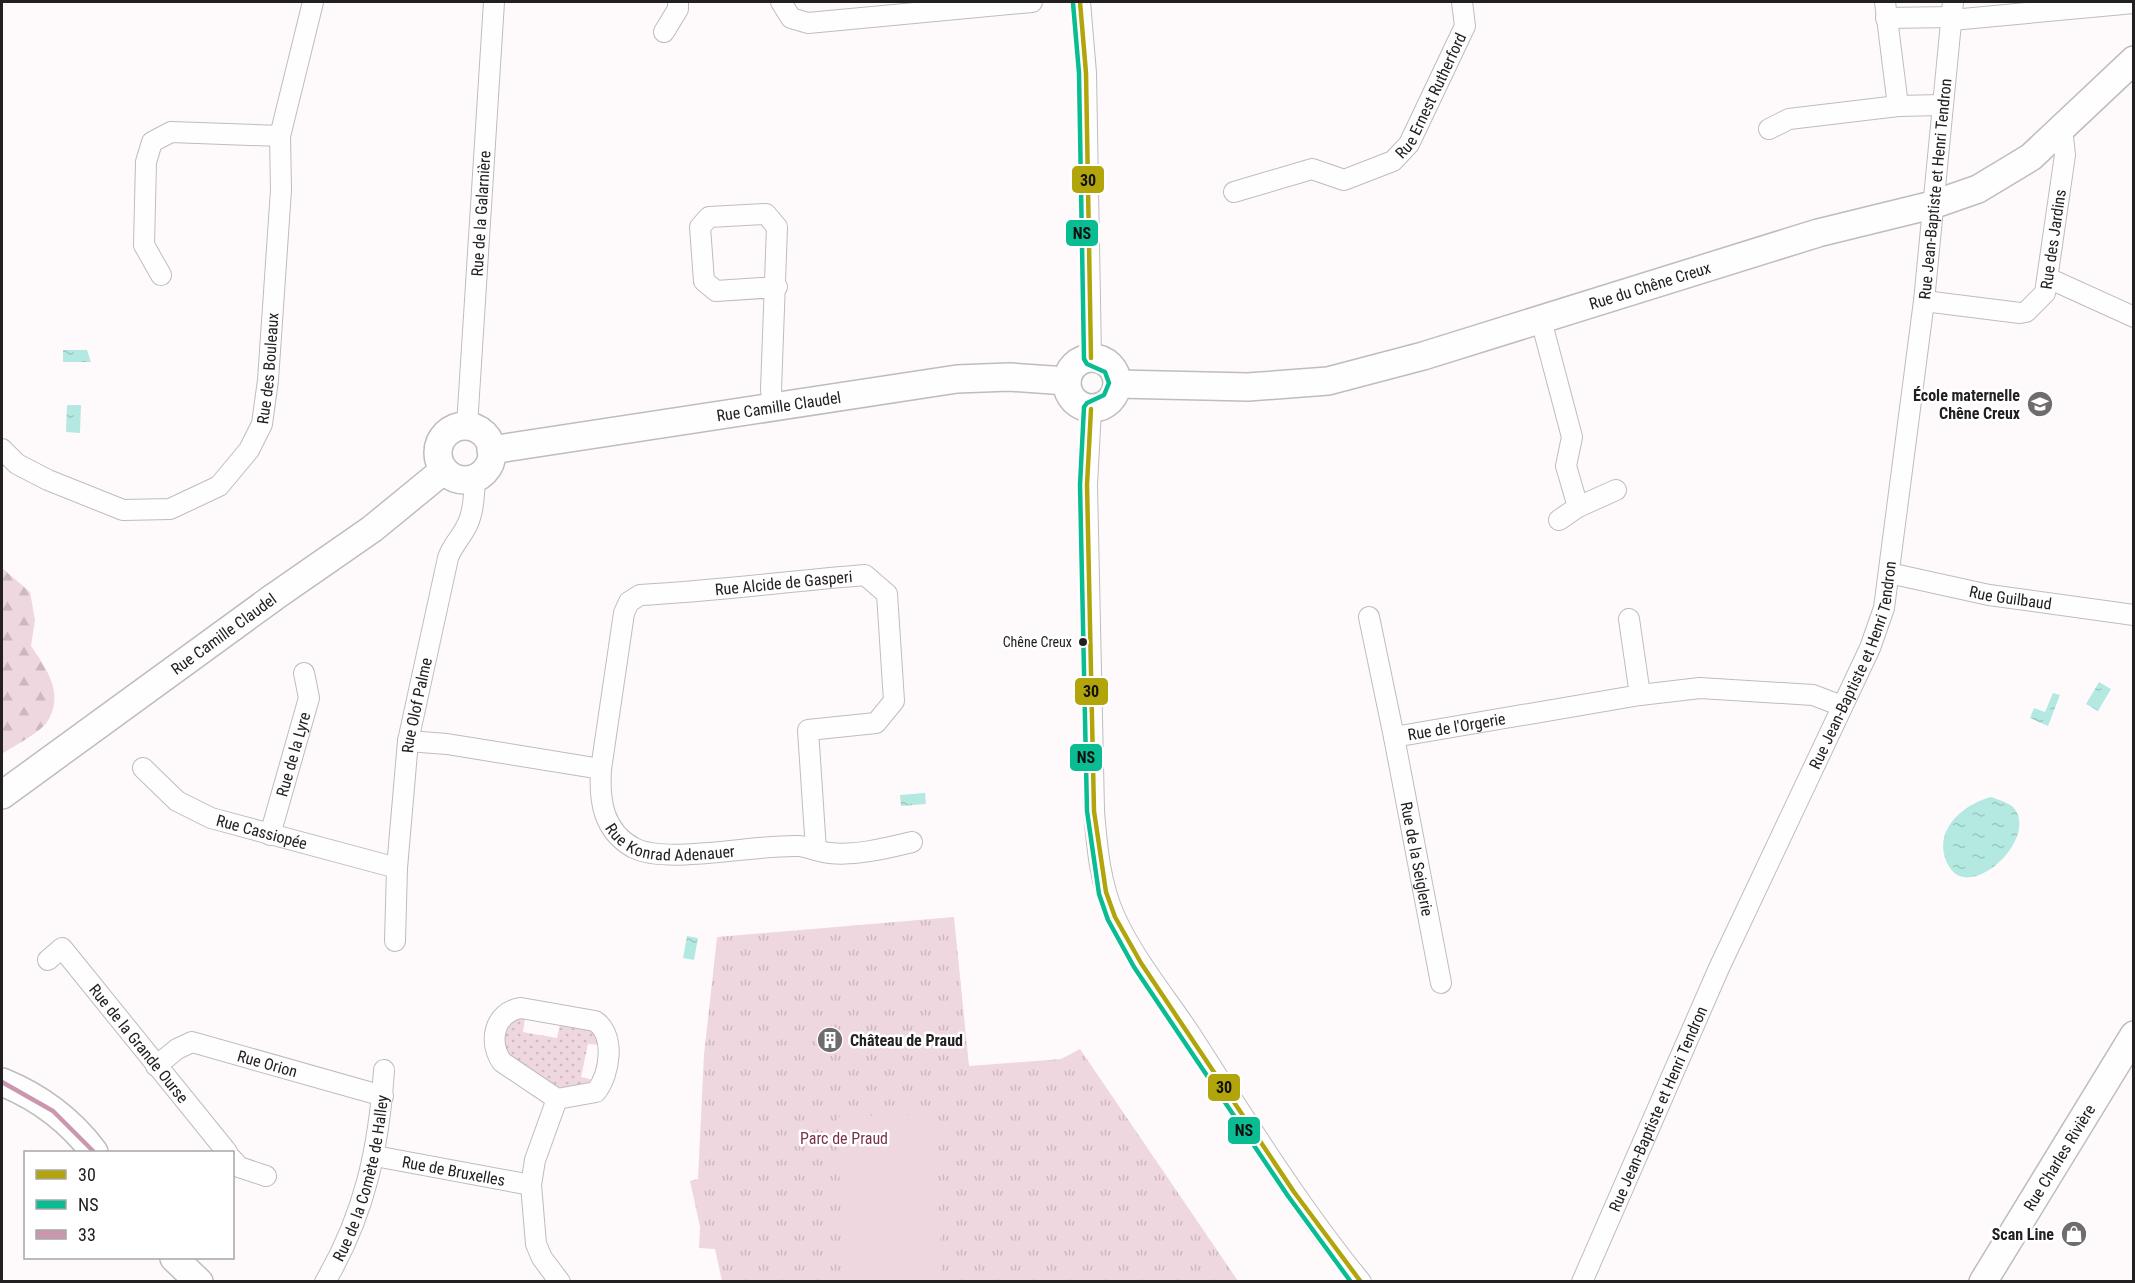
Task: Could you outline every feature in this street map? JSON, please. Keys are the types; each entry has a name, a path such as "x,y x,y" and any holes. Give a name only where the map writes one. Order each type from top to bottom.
{"street":[{"name":"Rue des Bouleaux","path":"2,449 17,464 48,480 123,510 170,508 219,486 249,450 262,424 268,380 281,190 280,136 313,2"},
{"name":"Rue de la Galarnière","path":"467,426 494,2"},
{"path":"664,32 678,9 678,2"},
{"path":"781,2 790,18 808,23 1032,2"},
{"path":"1080,2 1086,73 1091,358"},
{"name":"Rue Ernest Rutherford","path":"1234,192 1312,169 1344,180 1393,160 1412,139 1465,26 1462,2"},
{"path":"1899,106 1886,10 1952,13 2133,3"},
{"name":"Rue Jean-Baptiste et Henri Tendron","path":"1582,1281 1728,948 1842,706 1875,634 1884,608 1901,460 1924,301 1952,13"},
{"name":"Rue du Chêne Creux","path":"1118,384 1248,387 1328,381 1541,320 1818,233 1932,205 1977,189 2031,157 2133,60"},
{"path":"1769,129 1789,119 1899,106 1942,105"},
{"name":"Rue des Jardins","path":"1924,301 1996,311 2026,312 2045,293 2066,146 2062,128"},
{"path":"161,275 144,245 146,162 152,142 171,132 280,136"},
{"path":"773,405 771,390 777,287 777,226 766,214 709,217 700,227 704,281 716,291 777,287"},
{"path":"2048,278 2133,317"},
{"path":"1541,320 1572,437 1566,466 1578,507"},
{"path":"1091,358 1100,359 1110,365 1118,384 1109,402 1091,409 1082,406 1072,398 1067,381 1070,371 1076,364 1091,358"},
{"name":"Rue Camille Claudel","path":"491,450 773,405 957,379 1009,377 1067,381"},
{"path":"1091,409 1087,485 1094,811 1097,851 1105,889 1115,918 1137,955 1353,1279"},
{"path":"467,426 483,433 491,450 489,465 475,478 456,479 444,470 438,458 440,441 451,429 467,426"},
{"name":"Rue Camille Claudel","path":"2,795 372,529 444,470"},
{"name":"Rue Olof Palme","path":"395,941 397,868 408,741 448,558 474,505 475,478"},
{"path":"1559,520 1578,507 1616,490"},
{"name":"Rue Guilbaud","path":"1889,573 1989,595 2133,615"},
{"name":"Rue Alcide de Gasperi","path":"601,769 624,613 629,602 640,595 725,591 796,580 865,575 886,594 894,701 876,723 808,730 816,850"},
{"name":"Rue de l'Orgerie","path":"1369,617 1394,737 1640,695 1711,688 1813,695 1842,706"},
{"path":"1629,619 1640,695"},
{"name":"Rue de la Lyre","path":"270,835 309,698 304,673"},
{"name":"Rue de la Seiglerie","path":"1394,737 1441,982"},
{"path":"408,741 447,744 601,769"},
{"name":"Rue Cassiopée","path":"143,768 164,791 192,810 270,835 397,868"},
{"name":"Rue Konrad Adenauer","path":"601,769 599,790 606,819 613,831 636,848 659,855 800,846 831,854 884,849 912,842"},
{"name":"Rue de la Grande Ourse","path":"48,960 62,948 226,1151"},
{"path":"521,1008 595,1021 604,1027 609,1040 603,1083 596,1092 588,1095 557,1099 502,1062 496,1053 494,1044 498,1024 513,1009 521,1008"},
{"name":"Rue Charles Rivière","path":"1983,1281 2133,1035"},
{"name":"Rue Orion","path":"156,1066 177,1049 192,1042 383,1096"},
{"name":"Rue de la Comète de Halley","path":"325,1281 355,1219 375,1156 384,1070"},
{"path":"2,1082 51,1109 77,1130 93,1151"},
{"path":"557,1099 535,1160 531,1185 536,1244 542,1258 560,1281"},
{"name":"Rue de Bruxelles","path":"375,1156 531,1185"},
{"path":"234,1162 239,1167 266,1176"},
{"path":"179,1267 199,1281"}],"green space":[{"path":"2,568 30,592 35,620 31,646 48,673 54,692 54,702 52,712 44,726 2,754"},
{"name":"Parc de Praud","path":"954,917 969,1066 1061,1059 1080,1049 1238,1281 722,1281 715,1249 699,1248 700,1227 690,1181 698,1179 704,1055 717,937"},
{"path":"513,1016 525,1018 523,1032 557,1038 560,1024 584,1028 594,1034 600,1045 588,1044 581,1077 593,1080 592,1083 568,1090 553,1085 502,1052 502,1030"},
{"path":"935,1114 942,1281 844,1281 837,1117"}],"water":[{"path":"63,350 87,350 91,362 63,362"},
{"path":"67,405 81,405 80,433 66,432"},
{"path":"2099,682 2111,689 2098,711 2086,704"},
{"path":"2053,693 2060,695 2048,726 2030,718 2034,708 2045,712"},
{"path":"925,793 926,804 901,806 900,795"},
{"path":"1991,797 2012,806 2019,818 2018,833 2012,847 2001,861 1988,871 1974,877 1960,876 1950,868 1944,856 1943,844 1946,833 1959,814 1979,801"},
{"path":"687,936 698,938 694,960 683,958"}],"transit line":[{"name":"30","path":"1080,2 1086,73 1091,358"},
{"name":"NS","path":"1073,3 1079,73 1084,359 1087,364 1105,372 1109,383 1104,395 1087,403 1084,407 1080,485 1087,811 1099,894 1108,920 1134,967 1288,1196 1351,1282"},
{"name":"30","path":"1091,409 1087,485 1094,811 1106,892 1115,917 1141,963 1294,1192 1361,1282"},
{"name":"33","path":"2,1082 53,1111 93,1151"}],"place":[{"name":"École maternelle Chêne Creux","path":"2040,404"},
{"name":"Chêne Creux","path":"1083,642"},
{"name":"Château de Praud","path":"830,1040"},
{"name":"Scan Line","path":"2074,1234"}]}
